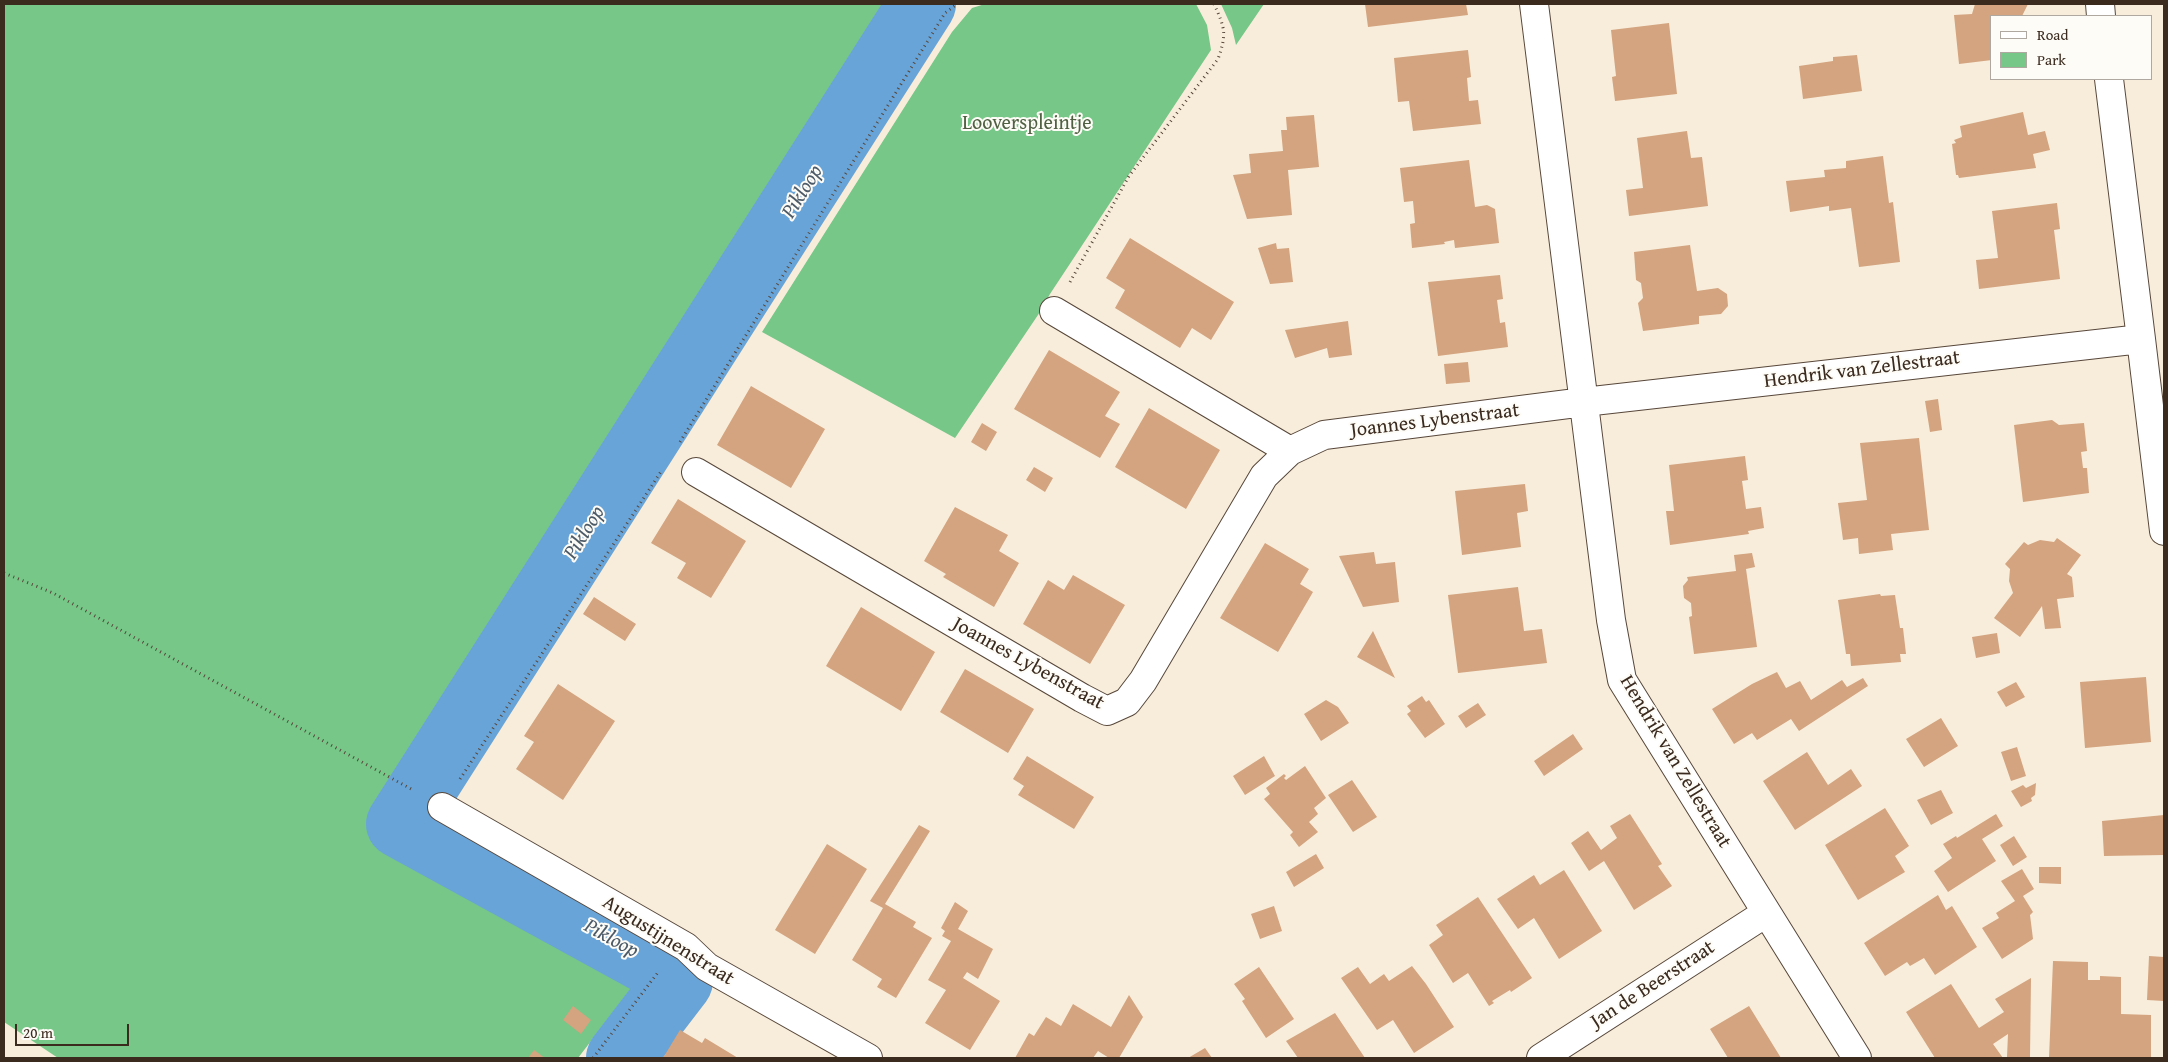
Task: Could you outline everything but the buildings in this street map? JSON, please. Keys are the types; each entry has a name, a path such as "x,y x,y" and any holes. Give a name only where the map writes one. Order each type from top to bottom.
{"street":[{"name":"Hendrik van Zellestraat","path":"1534,4 1611,620 1622,680 1857,1058"},
{"path":"2109,80 2164,531"},
{"path":"1054,311 1290,451"},
{"name":"Hendrik van Zellestraat","path":"1584,402 2141,338"},
{"name":"Joannes Lybenstraat","path":"696,472 1107,711 1127,702 1143,681 1264,476 1290,451 1324,435 1584,402"},
{"name":"Augustijnenstraat","path":"442,807 680,944 707,967 868,1058"},
{"name":"Jan de Beerstraat","path":"1541,1058 1766,913"}],"path":[{"path":"674,450 944,13 957,4"},
{"path":"1054,311 1085,251 1129,176 1218,60 1225,38 1222,21 1214,4"},
{"path":"442,807 664,467"},
{"path":"4,573 53,593 410,788"},
{"path":"593,1058 680,944"}],"green space":[{"path":"4,4 922,4 398,808 657,955 578,1058 58,1058 4,1022"},
{"name":"Looverspleintje","path":"985,4 1196,4 1207,25 1211,50 1038,315 955,438 762,332 952,32 972,8"},
{"path":"1221,4 1264,4 1236,45 1232,28"}],"waterway":[{"name":"Pikloop","path":"648,960 400,824 922,4"},
{"name":"Pikloop","path":"620,1058 679,981 675,979"}]}
